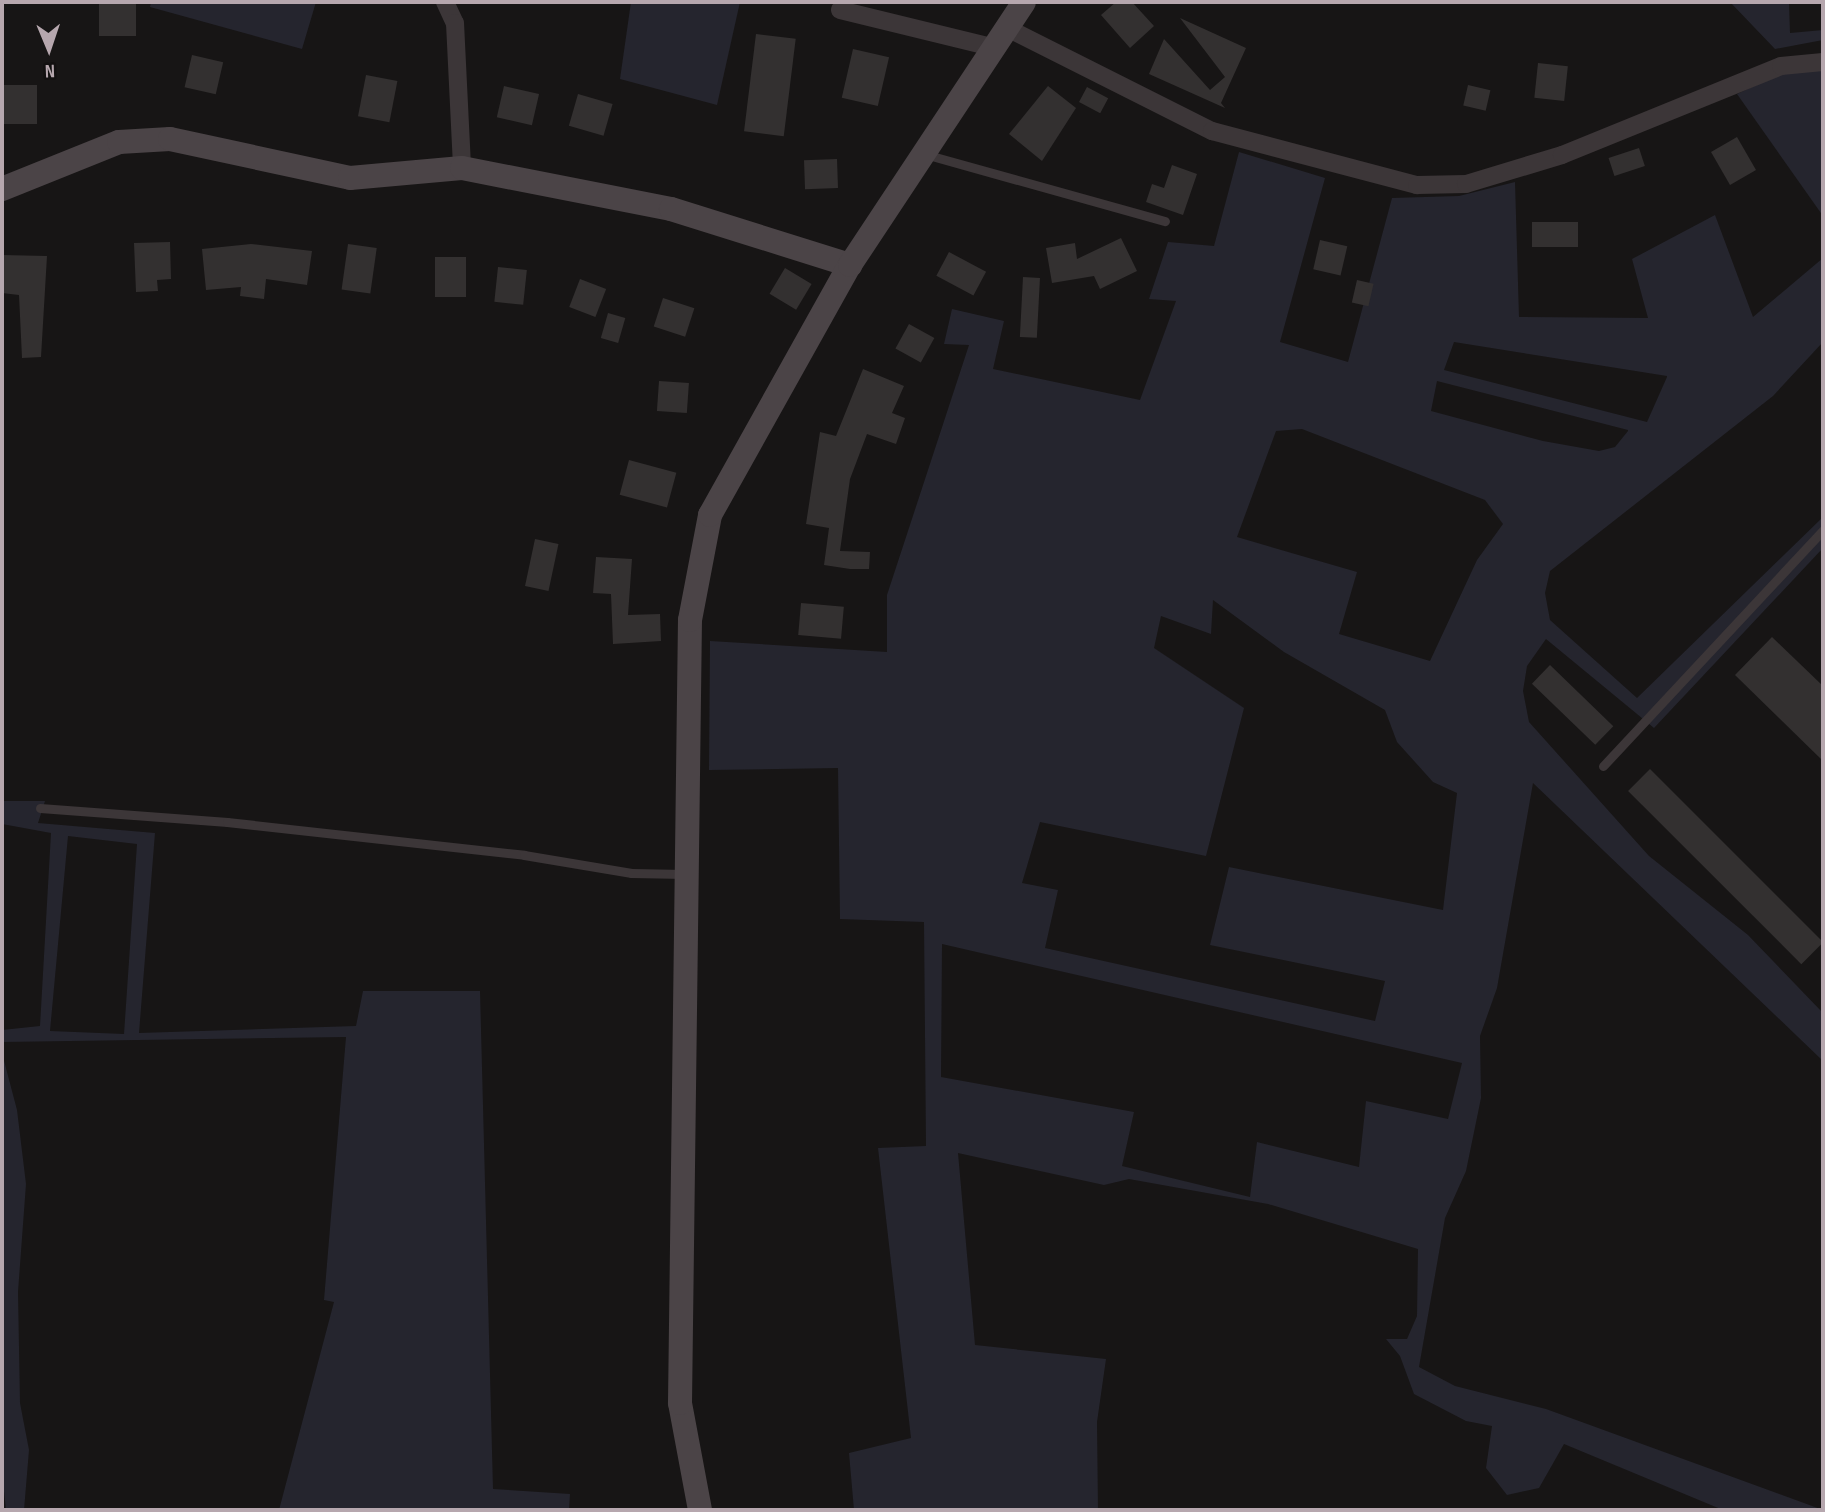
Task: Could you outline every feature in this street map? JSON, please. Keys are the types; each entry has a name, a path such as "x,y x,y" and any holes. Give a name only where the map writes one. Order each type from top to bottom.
{"street":[{"path":"445,2 455,23 462,168"},
{"path":"700,1510 680,1403 690,620 710,515 850,265 1024,2"},
{"path":"840,10 999,37 1212,131 1417,185 1466,184 1538,162 1781,66 1823,62"},
{"path":"2,189 119,142 170,139 349,178 462,168 671,209 850,265"}],"lane":[{"path":"923,153 1165,221"},
{"path":"1603,766 1823,530"},
{"path":"40,808 430,844 631,873 687,874"}],"shaded area":[{"path":"151,2 316,2 302,49 150,7"},
{"path":"631,2 740,2 717,105 620,79"},
{"path":"1730,2 1789,2 1790,33 1823,30 1823,40 1775,49"},
{"path":"1823,69 1823,216 1737,94 1782,73"},
{"path":"1239,152 1325,178 1280,342 1348,362 1392,198 1459,196 1515,182 1519,317 1648,318 1632,259 1715,215 1753,317 1823,258 1823,342 1773,396 1550,571 1545,593 1550,620 1637,698 1823,517 1823,548 1654,728 1546,639 1527,666 1523,691 1529,722 1649,856 1748,935 1823,1013 1823,1061 1533,783 1497,988 1480,1036 1481,1098 1466,1171 1445,1218 1419,1367 1455,1386 1546,1409 1823,1510 1723,1510 1564,1444 1539,1488 1507,1495 1486,1468 1492,1426 1466,1421 1414,1394 1400,1356 1386,1339 1407,1339 1417,1316 1418,1249 1268,1204 1129,1179 1104,1185 958,1153 975,1345 1106,1359 1097,1422 1098,1510 854,1510 849,1453 911,1438 878,1148 926,1146 924,922 840,919 838,768 709,770 710,641 887,652 887,595 969,345 944,344 952,309 1004,321 993,369 1140,400 1176,301 1149,299 1168,242 1214,246","holes":["1454,342 1667,377 1647,422 1444,370","1437,381 1628,431 1615,447 1599,451 1543,441 1431,411","1302,429 1485,500 1503,524 1477,560 1430,661 1339,634 1357,572 1237,537 1276,431","1213,600 1284,652 1385,710 1397,742 1433,782 1457,793 1443,910 1229,867 1210,945 1385,981 1375,1021 1045,948 1058,890 1022,883 1040,822 1206,856 1244,708 1154,648 1161,616 1211,634","942,944 1462,1063 1448,1119 1366,1101 1359,1167 1257,1142 1250,1197 1122,1166 1134,1112 941,1077"]},
{"path":"2,801 45,801 38,823 155,833 139,1033 356,1026 363,991 480,991 493,1489 570,1494 569,1510 279,1510 334,1302 324,1300 346,1037 2,1042 2,1030 40,1026 51,833 2,824","holes":["68,836 137,844 124,1034 50,1031"]},
{"path":"2,1053 17,1110 26,1184 18,1292 20,1403 29,1450 24,1510 6,1510 2,1473"}],"building":[{"path":"99,2 136,2 136,36 99,36"},
{"path":"1116,2 1132,2 1154,26 1130,48 1101,15"},
{"path":"1180,18 1246,48 1221,103 1225,108 1149,74 1164,39 1210,90 1225,77"},
{"path":"756,34 796,39 784,136 744,131"},
{"path":"853,49 889,57 878,106 842,98"},
{"path":"192,55 223,62 216,94 185,87"},
{"path":"1538,63 1568,66 1564,101 1534,98"},
{"path":"366,75 397,81 389,122 358,116"},
{"path":"3,85 37,85 37,124 3,124"},
{"path":"1468,85 1490,90 1486,111 1463,105"},
{"path":"504,86 539,94 532,125 497,117"},
{"path":"1048,86 1076,108 1042,161 1009,134"},
{"path":"1087,87 1108,98 1100,113 1079,102"},
{"path":"578,94 613,104 604,136 569,126"},
{"path":"1737,137 1756,170 1730,185 1711,152"},
{"path":"1639,148 1645,166 1614,176 1609,158"},
{"path":"837,159 838,188 805,189 804,160"},
{"path":"1172,165 1197,174 1183,215 1146,202 1152,184 1164,188"},
{"path":"1532,222 1578,222 1578,247 1532,247"},
{"path":"1121,238 1137,271 1100,289 1094,276 1052,283 1046,248 1075,243 1077,259"},
{"path":"1320,240 1347,246 1341,276 1313,269"},
{"path":"170,242 171,279 157,280 158,291 136,292 134,243"},
{"path":"251,244 312,251 307,285 266,279 264,299 240,296 241,287 206,290 202,249"},
{"path":"348,244 377,248 370,294 342,290"},
{"path":"949,252 986,272 973,296 936,276"},
{"path":"2,255 47,256 41,357 22,358 19,295 2,293"},
{"path":"435,257 466,257 466,297 435,297"},
{"path":"498,267 527,270 523,305 494,302"},
{"path":"785,268 812,284 796,310 770,294"},
{"path":"1023,277 1040,278 1037,338 1020,337"},
{"path":"580,279 606,289 595,317 569,307"},
{"path":"1357,280 1374,284 1368,306 1352,302"},
{"path":"663,298 694,308 685,337 654,327"},
{"path":"608,313 625,318 618,343 601,338"},
{"path":"909,324 934,338 921,363 895,348"},
{"path":"863,369 904,386 892,413 905,418 896,444 867,434 850,479 840,551 870,552 869,569 850,569 824,565 829,528 806,524 820,432 836,436"},
{"path":"659,381 689,383 687,413 657,411"},
{"path":"629,460 676,473 667,507 620,495"},
{"path":"535,539 558,544 548,591 525,586"},
{"path":"596,557 632,559 628,615 660,614 661,641 613,644 611,594 593,593"},
{"path":"801,603 844,607 841,639 798,635"},
{"path":"1772,637 1823,686 1823,761 1735,675"},
{"path":"1550,665 1613,726 1595,745 1532,684"},
{"path":"1650,769 1823,942 1801,964 1628,791"}]}
